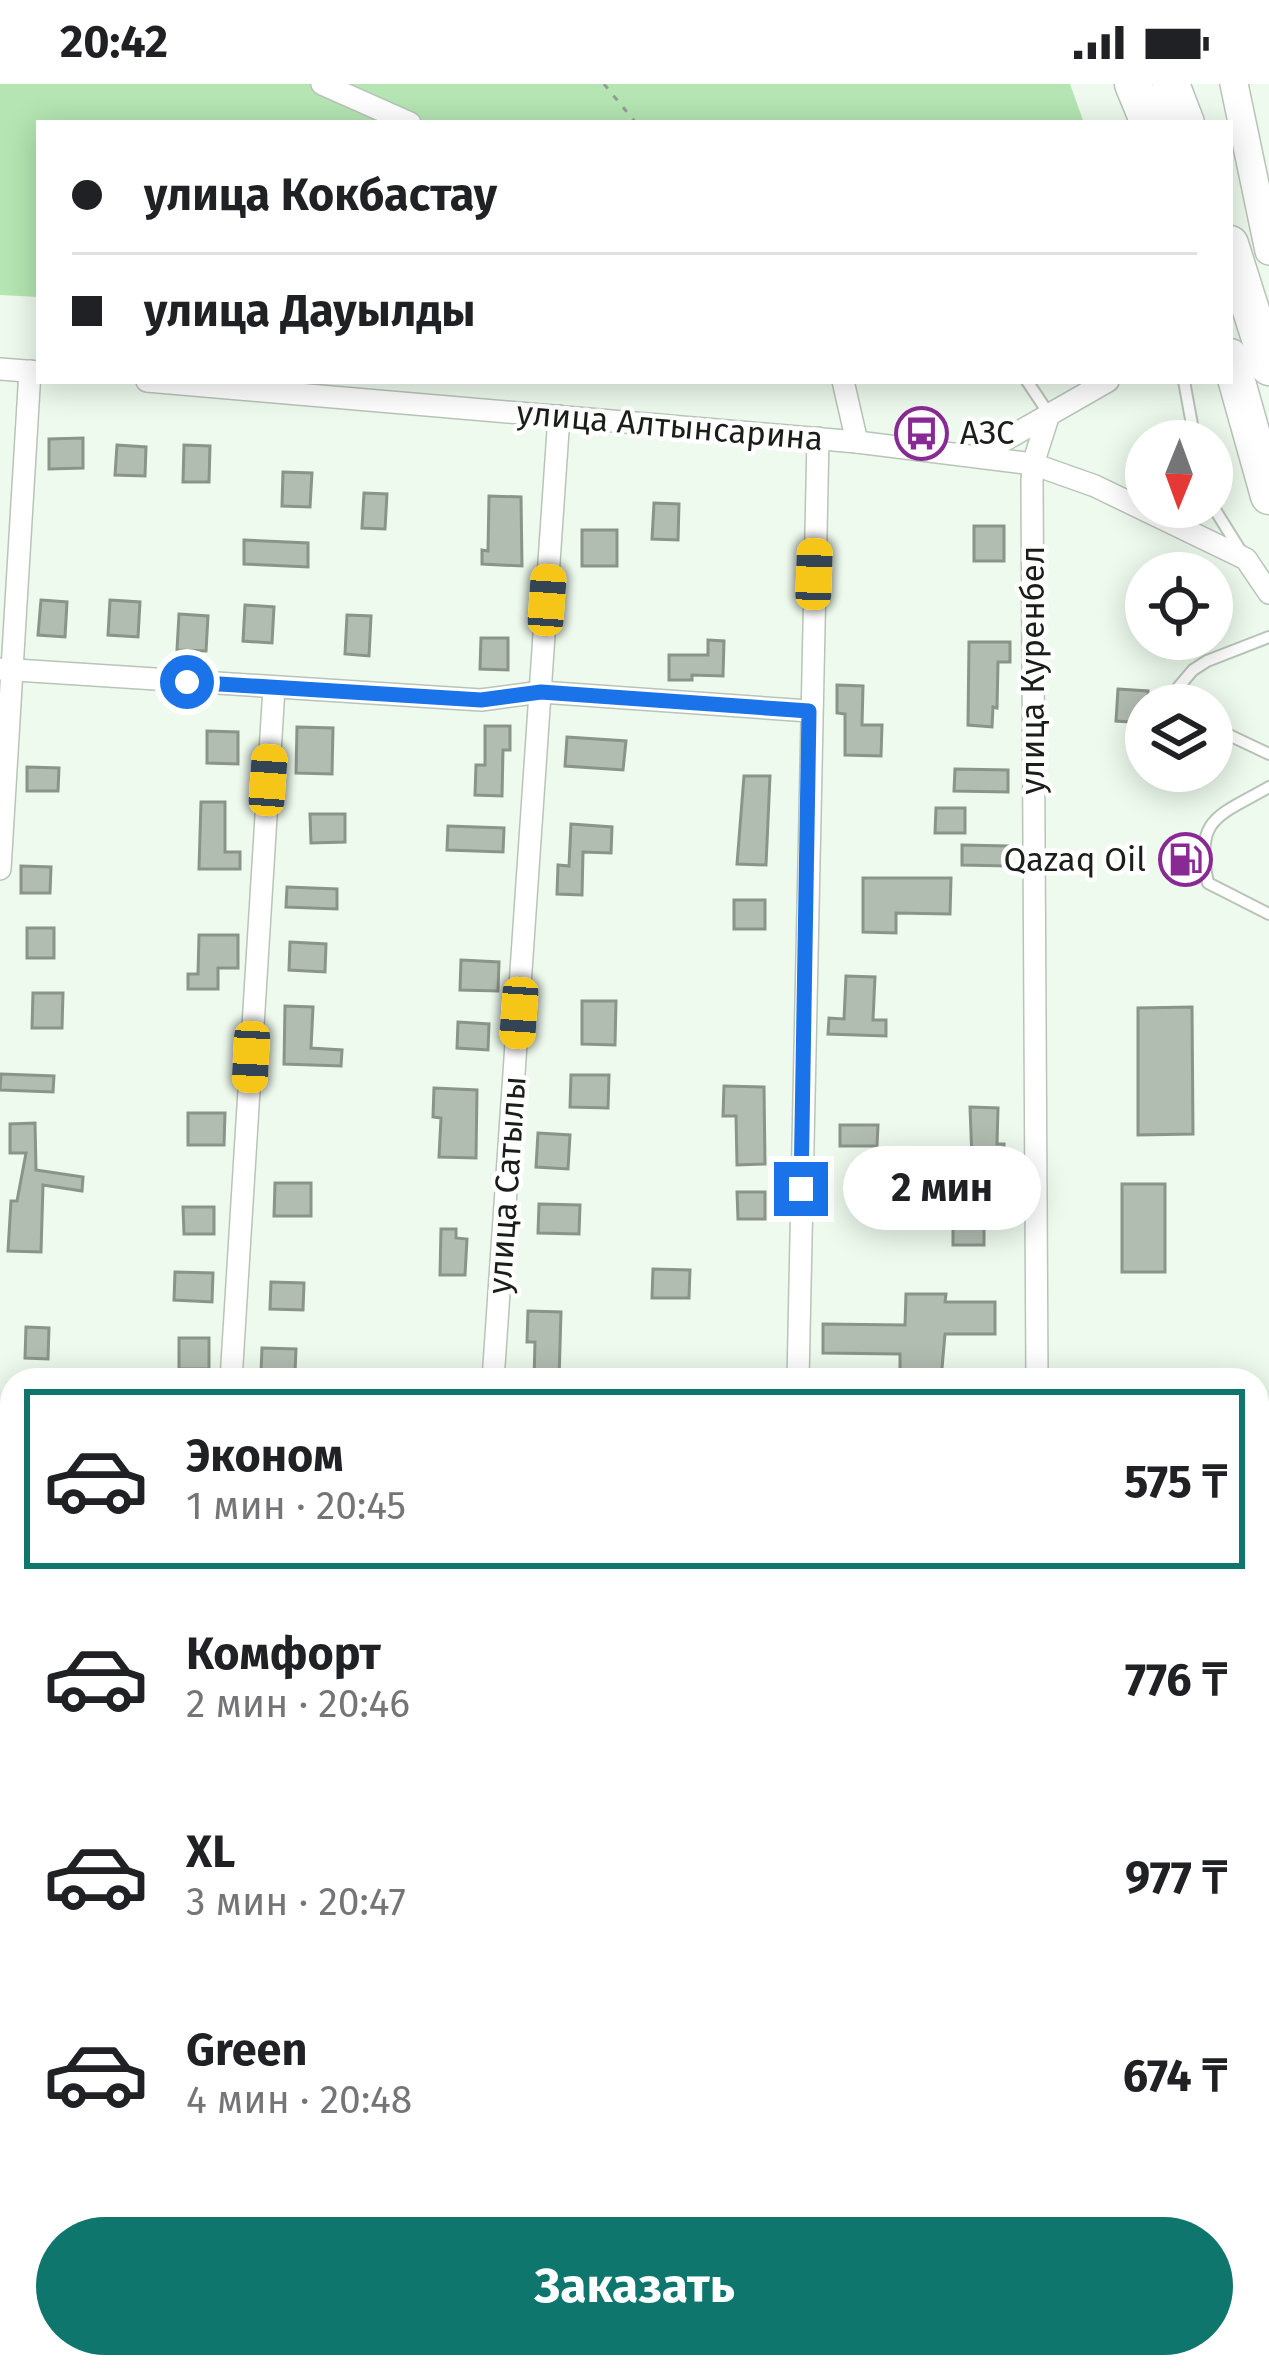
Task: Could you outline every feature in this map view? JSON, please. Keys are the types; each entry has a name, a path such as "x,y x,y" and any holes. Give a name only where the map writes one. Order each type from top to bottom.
{"highway":[{"path":"1233,253 1269,367"},
{"path":"1233,368 1269,496"}],"main road":[{"path":"1234,84 1269,250"}],"street":[{"path":"322,84 403,120"},
{"path":"0,369 35,371 6,669 0,869"},
{"name":"улица Алтынсарина","path":"182,384 818,438 1033,464 1095,486 1246,559"},
{"path":"844,384 857,442"},
{"path":"977,456 1103,384"},
{"name":"улица Куренбел","path":"1037,1368 1033,464 1049,414"},
{"name":"улица Сатылы","path":"494,1368 559,416"},
{"path":"798,1368 818,438"},
{"path":"1246,559 1269,592"},
{"path":"6,669 481,700 541,692 809,711"},
{"path":"232,1368 274,688"}],"lane":[{"path":"1030,384 1049,414"},
{"path":"1185,384 1191,420"},
{"path":"1226,528 1246,559"},
{"path":"1181,684 1193,670 1269,637"},
{"path":"1233,737 1269,754"},
{"path":"1269,788 1216,818 1206,832 1208,883 1269,914"}],"path":[{"path":"604,84 634,120"}],"green space":[{"path":"0,84 1070,84 1083,120 36,120 36,297 0,295"}],"building":[{"path":"83,438 83,468 49,469 49,439"},
{"path":"117,445 146,447 145,476 115,475"},
{"path":"184,445 210,446 209,482 183,482"},
{"path":"283,472 312,473 310,507 282,506"},
{"path":"364,493 387,494 385,529 362,528"},
{"path":"489,496 521,497 522,566 482,564 482,550 488,551"},
{"path":"654,503 679,504 678,540 652,539"},
{"path":"974,526 1004,526 1004,561 974,561"},
{"path":"582,530 617,530 617,566 582,566"},
{"path":"244,540 308,543 308,567 244,564"},
{"path":"41,600 67,602 65,637 38,635"},
{"path":"110,600 140,602 138,637 108,635"},
{"path":"245,605 274,607 272,643 243,641"},
{"path":"179,614 208,616 206,651 177,650"},
{"path":"347,615 371,616 369,656 345,654"},
{"path":"481,638 508,638 508,670 480,669"},
{"path":"708,640 724,641 723,676 669,680 669,655 708,655"},
{"path":"969,642 1010,642 1010,662 998,662 992,727 968,725"},
{"path":"837,685 863,686 862,725 882,725 881,756 845,755 845,714 837,713"},
{"path":"1118,689 1125,689 1125,722 1116,721"},
{"path":"485,726 510,726 510,750 503,750 502,796 475,795 476,765 485,765"},
{"path":"297,727 333,728 332,774 296,773"},
{"path":"207,731 238,732 238,764 207,763"},
{"path":"567,737 626,741 623,770 565,766"},
{"path":"27,767 59,768 58,791 27,791"},
{"path":"955,769 1008,770 1008,792 954,791"},
{"path":"744,776 770,776 766,865 737,864"},
{"path":"201,802 225,802 225,852 240,852 240,869 199,869"},
{"path":"936,808 965,808 965,833 935,833"},
{"path":"310,814 345,814 345,842 311,843"},
{"path":"571,824 612,827 611,853 583,852 582,895 557,894 558,865 569,866"},
{"path":"448,826 504,828 503,852 447,850"},
{"path":"962,845 1008,846 1008,866 962,865"},
{"path":"21,866 51,867 50,893 21,893"},
{"path":"863,878 951,878 950,914 896,913 896,933 863,932"},
{"path":"287,887 337,889 337,909 286,907"},
{"path":"734,900 765,900 765,929 734,929"},
{"path":"27,928 54,928 54,958 27,958"},
{"path":"199,935 238,935 238,968 218,968 218,989 188,989 188,974 198,974"},
{"path":"290,942 326,944 325,972 289,970"},
{"path":"461,960 499,962 498,991 460,990"},
{"path":"846,976 875,977 873,1020 886,1020 886,1036 828,1034 829,1018 844,1019"},
{"path":"33,993 63,993 62,1028 32,1028"},
{"path":"582,1001 616,1001 615,1045 582,1044"},
{"path":"285,1006 313,1007 311,1048 342,1050 341,1066 284,1064"},
{"path":"1192,1007 1193,1134 1138,1135 1138,1008"},
{"path":"458,1022 489,1024 488,1050 457,1048"},
{"path":"1,1074 54,1076 53,1092 0,1090"},
{"path":"571,1075 609,1075 608,1108 570,1107"},
{"path":"724,1086 764,1087 765,1164 737,1165 736,1116 723,1116"},
{"path":"434,1088 477,1090 476,1158 439,1157 441,1118 433,1117"},
{"path":"970,1107 998,1108 997,1144 1004,1144 1004,1159 972,1159"},
{"path":"188,1113 225,1113 224,1145 188,1145"},
{"path":"35,1123 36,1170 83,1177 82,1191 43,1185 41,1252 8,1251 11,1201 17,1201 26,1153 10,1153 10,1124"},
{"path":"840,1125 878,1125 877,1146 840,1146"},
{"path":"538,1133 570,1135 568,1169 536,1167"},
{"path":"275,1183 311,1183 311,1216 274,1216"},
{"path":"1122,1184 1165,1184 1165,1272 1122,1272"},
{"path":"737,1192 765,1192 765,1219 738,1219"},
{"path":"539,1204 580,1205 579,1234 538,1233"},
{"path":"183,1207 214,1207 214,1234 184,1234"},
{"path":"953,1218 984,1218 984,1245 953,1245"},
{"path":"441,1229 456,1229 456,1238 467,1239 465,1275 440,1275"},
{"path":"653,1269 690,1270 689,1298 652,1298"},
{"path":"175,1272 213,1273 212,1302 174,1300"},
{"path":"271,1282 304,1283 303,1310 270,1309"},
{"path":"906,1294 946,1294 945,1302 995,1302 995,1334 945,1334 942,1368 900,1368 900,1354 823,1353 823,1324 905,1325"},
{"path":"528,1311 561,1312 559,1368 534,1368 535,1342 527,1342"},
{"path":"26,1327 49,1328 48,1359 25,1358"},
{"path":"179,1338 209,1338 209,1368 179,1368"},
{"path":"262,1348 296,1349 295,1368 261,1368"}],"place":[{"name":"АЗС","path":"921,433"},
{"name":"Qazaq Oil","path":"1185,860"}],"route":[{"path":"187,682 481,700 541,692 809,711 801,1189"}]}
